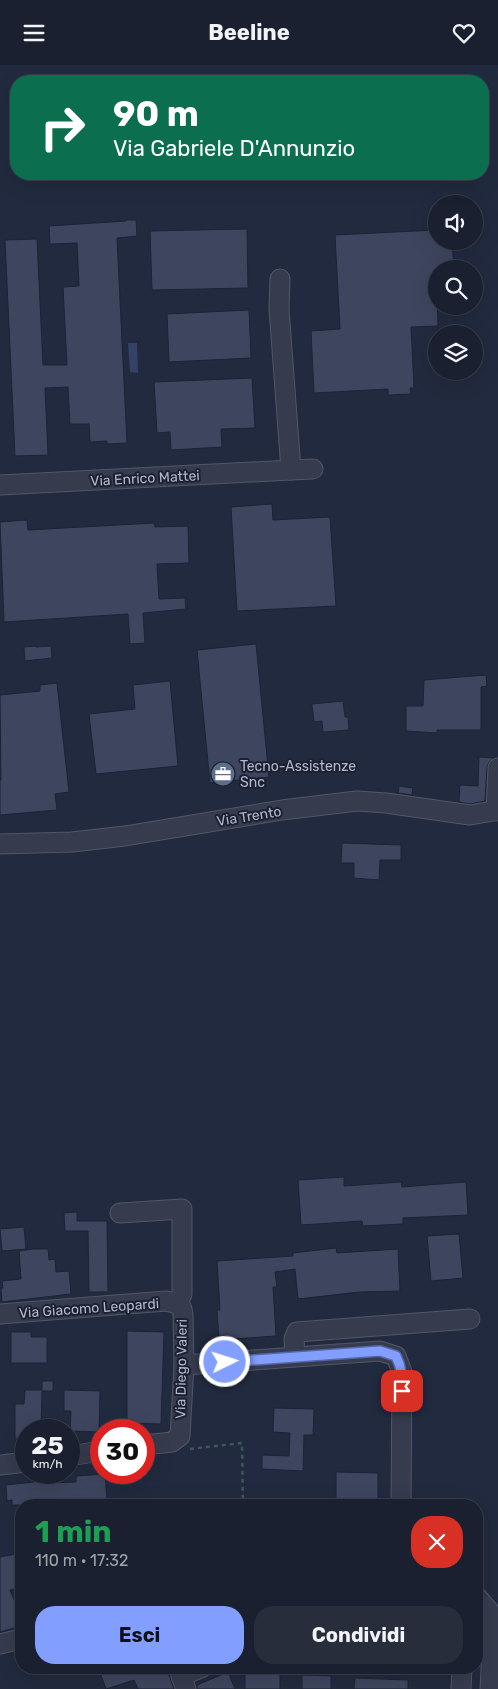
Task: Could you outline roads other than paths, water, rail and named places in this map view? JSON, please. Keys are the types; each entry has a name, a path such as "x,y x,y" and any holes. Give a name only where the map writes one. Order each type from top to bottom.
{"street":[{"path":"280,279 280,309 291,470"},
{"name":"Via Enrico Mattei","path":"0,485 313,469"},
{"path":"497,811 498,768"},
{"name":"Via Trento","path":"0,844 72,842 125,836 282,810 357,801 386,803 470,815 497,811"},
{"name":"Via Diego Valeri","path":"120,1213 182,1209 182,1294 178,1305 182,1309 183,1315 184,1365 180,1436 172,1442 155,1444"},
{"name":"Via Giacomo Leopardi","path":"0,1315 166,1301 178,1305"},
{"path":"295,1357 294,1335 300,1331 470,1319"},
{"path":"184,1365 380,1351 396,1356 401,1365 402,1372 401,1499"},
{"path":"0,1465 15,1463"},
{"path":"483,1604 489,1611 492,1630 484,1656 490,1689"},
{"path":"0,1644 15,1640"},
{"path":"186,1674 181,1676 186,1689"},
{"path":"461,1689 462,1674"}],"water":[{"path":"128,343 137,343 138,373 130,372"}],"place":[{"name":"Tecno-Assistenze Snc","path":"223,774"}]}
